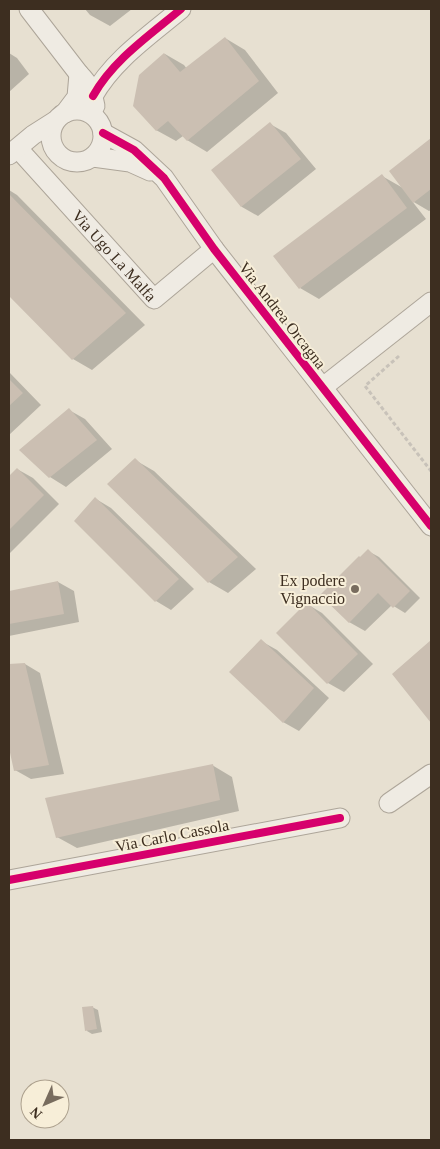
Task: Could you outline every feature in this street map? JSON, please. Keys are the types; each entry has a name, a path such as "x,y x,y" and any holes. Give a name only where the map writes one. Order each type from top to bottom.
{"street":[{"path":"29,9 78,74 88,84 93,96 103,140 102,146 93,157"},
{"path":"93,96 105,76 131,50 181,9"},
{"path":"59,156 54,150 50,135 52,128 77,97 78,74"},
{"name":"Via Andrea Orcagna","path":"60,117 74,110 82,110 91,114 100,126 134,150 164,178 214,249 431,526"},
{"path":"13,155 33,136 60,117"},
{"name":"Via Andrea Orcagna","path":"13,155 59,156 65,160 80,163 93,157 130,162 164,178"},
{"name":"Via Ugo La Malfa","path":"13,155 154,299 214,249"},
{"path":"323,387 431,302"},
{"path":"389,803 431,774"},
{"name":"Via Carlo Cassola","path":"9,880 340,818"}],"path":[{"path":"399,356 365,386 431,471"}],"building":[{"path":"225,37 259,81 187,141 168,121 156,131 133,106 139,75 164,53 180,72"},
{"path":"270,122 301,159 241,207 211,170"},
{"path":"431,138 431,189 413,203 389,171"},
{"path":"382,174 407,208 299,289 273,256"},
{"path":"9,194 126,313 72,360 9,296"},
{"path":"9,379 23,393 9,406"},
{"path":"69,408 97,440 49,478 19,450"},
{"path":"135,458 238,557 208,583 107,484"},
{"path":"17,468 44,495 9,530 9,476"},
{"path":"95,497 179,579 155,602 74,521"},
{"name":"Ex podere Vignaccio","path":"368,549 410,591 393,608 378,593 349,623 320,595"},
{"path":"58,581 64,614 9,624 9,591"},
{"path":"307,602 358,654 327,684 276,633"},
{"path":"261,639 314,688 283,723 229,672"},
{"path":"431,640 431,723 392,674"},
{"path":"25,663 49,765 14,771 9,748 9,664"},
{"path":"213,764 220,800 56,838 45,798"},
{"path":"93,1006 97,1029 85,1031 82,1007"}],"cycle path":[{"path":"93,96 101,83 121,60 181,9"},
{"path":"103,133 134,150 164,178 214,249 431,526"},
{"path":"9,880 340,818"}],"place":[{"name":"Ex podere Vignaccio","path":"355,589"}]}
